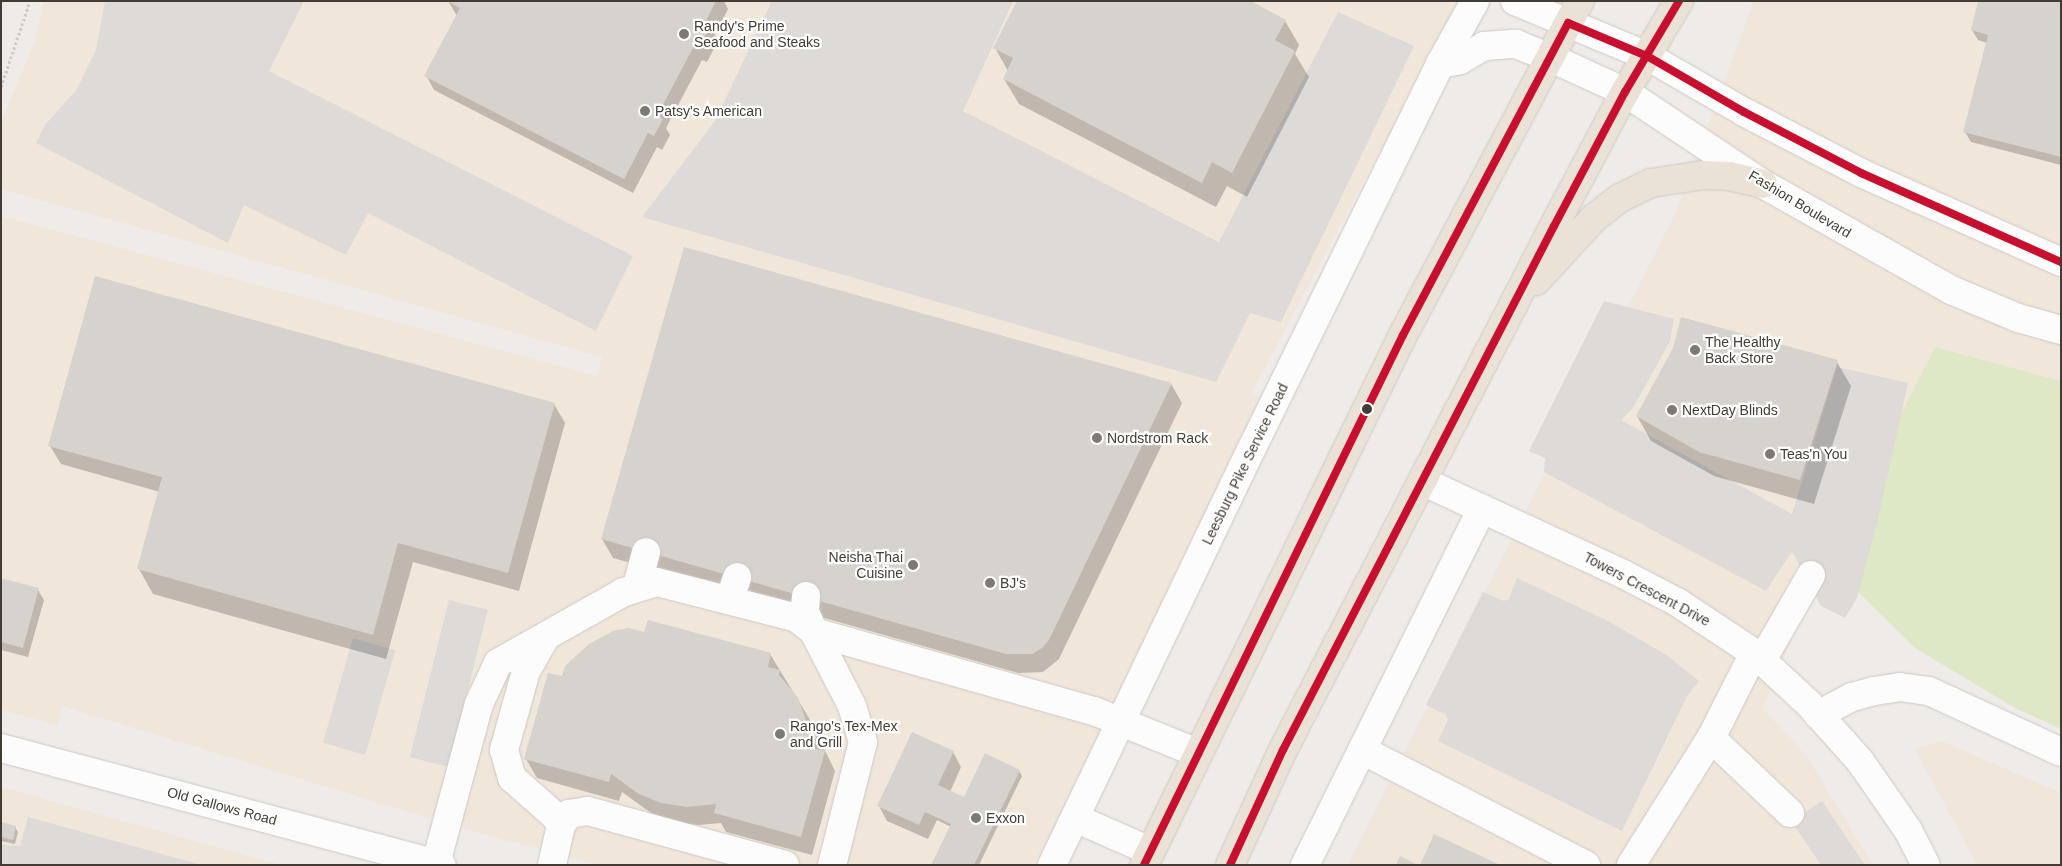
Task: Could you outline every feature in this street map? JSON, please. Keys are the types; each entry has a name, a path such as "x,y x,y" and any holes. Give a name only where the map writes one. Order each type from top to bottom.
{"highway":[{"path":"1230,865 1282,750 1512,306 1625,92 1679,1"},
{"path":"1147,858 1399,344 1574,12"},
{"path":"1512,306 1594,218 1620,198 1651,184 1677,177 1729,176 1763,184"}],"street":[{"name":"Leesburg Pike Service Road","path":"1052,865 1120,720 1440,64 1475,1"},
{"path":"1515,1 1574,12 1744,112 1860,173 2061,262"},
{"path":"1440,64 1460,60 1484,46 1516,44 1549,57"},
{"name":"Fashion Boulevard","path":"1549,57 1625,92 1763,184 1951,290 2018,318 2061,330"},
{"name":"Towers Crescent Drive","path":"1422,481 1623,574 1677,602 1758,656 1818,715 1860,761 1908,830 1926,865"},
{"path":"1305,865 1482,509"},
{"path":"637,586 646,552"},
{"path":"1631,865 1711,738 1758,656 1811,574"},
{"path":"439,864 490,675 503,659 637,586 666,582 733,588 797,618 814,632 1120,720 1198,753"},
{"path":"806,596 805,612 852,706 863,742 832,865"},
{"path":"546,636 526,671 515,703 505,740 505,760 512,778 561,825"},
{"path":"1818,715 1852,697 1875,691 1900,687 1929,691 2061,752"},
{"path":"1711,738 1790,813"},
{"path":"1362,750 1586,865"},
{"name":"Old Gallows Road","path":"7,751 439,864"},
{"path":"552,865 561,825 569,814 588,811 785,865"},
{"path":"1075,818 1147,858"}],"path":[{"path":"1,87 30,1"}],"shaded area":[{"path":"44,1 1460,1 1251,394 1275,400 1035,865 597,865 468,830 62,706 58,725 1,710 1,216 597,376 602,357 1,189 1,122 34,44"},
{"path":"105,1 304,1 269,71 633,256 596,331 368,213 346,255 244,205 228,243 36,143 45,125 77,89 96,50"},
{"path":"772,1 1013,1 963,111 1219,242 1338,12 1414,46 1281,322 1250,313 1216,382 642,217 715,121"},
{"path":"1754,1 2061,1 2061,381 1935,347 1826,560 1762,708 1807,757 1873,865 1348,865 1676,212"},
{"path":"1604,301 1674,319 1670,341 1633,408 1621,420 1792,514 1837,367 1908,383 1877,523 1857,598 1845,618 1821,606 1792,551 1766,591 1544,472 1545,458 1529,451"},
{"path":"1517,578 1608,621 1668,656 1699,681 1687,696 1622,831 1438,741 1448,720 1446,715 1426,705 1483,592 1504,601 1509,599"},
{"path":"449,600 488,610 449,767 410,757"},
{"path":"353,638 395,650 365,755 323,743"},
{"path":"1942,741 2061,793 2061,865 1977,865 1915,749"},
{"path":"1,787 281,865 1,865"},
{"path":"1822,801 1865,865 1821,865 1791,821"},
{"path":"28,817 202,865 1,865 1,845 20,846"}],"green space":[{"path":"1935,347 2061,381 2061,729 2015,708 1915,648 1826,560"}],"building":[{"path":"447,1 716,1 704,25 709,28 699,48 694,46 657,116 663,119 654,136 648,133 624,179 424,76 460,8"},
{"path":"1017,1 1251,1 1286,20 1275,40 1295,51 1232,173 1212,162 1202,183 1003,79 1013,58 993,48"},
{"path":"1978,1 2061,1 2061,157 1963,132 1988,35 1971,30"},
{"path":"684,247 1172,383 1049,640 1042,648 1032,654 1006,654 601,539"},
{"path":"95,276 555,403 508,573 398,543 373,635 137,569 162,477 48,446"},
{"path":"1681,317 1838,360 1800,480 1699,452 1636,416 1673,348"},
{"path":"1,578 39,588 23,648 1,642"},
{"path":"648,620 771,653 768,667 780,670 779,675 798,698 810,732 817,735 813,748 825,751 801,837 714,813 716,804 687,807 661,803 639,794 611,774 609,782 524,759 548,673 562,676 565,666 589,644 613,631 629,628 644,632"},
{"path":"912,732 954,751 938,785 964,797 985,753 1020,770 974,865 931,865 951,824 925,812 919,825 877,806"},
{"path":"1,822 16,826 13,840 1,837"},
{"path":"1434,834 1500,865 1420,865"},
{"path":"1400,856 1418,865 1396,865"}],"transit line":[{"path":"1230,865 1283,750 1554,226 1625,92 1679,1"},
{"path":"1144,865 1403,335 1568,23 1647,56 1744,112 1861,173 2061,262"}],"place":[{"name":"Randy's Prime Seafood and Steaks","path":"684,34"},
{"name":"Patsy's American","path":"645,111"},
{"name":"The Healthy Back Store","path":"1695,350"},
{"name":"NextDay Blinds","path":"1672,410"},
{"name":"Nordstrom Rack","path":"1097,438"},
{"name":"Teas'n You","path":"1770,454"},
{"name":"Neisha Thai Cuisine","path":"913,565"},
{"name":"BJ's","path":"990,583"},
{"name":"Rango's Tex-Mex and Grill","path":"780,734"},
{"name":"Exxon","path":"976,818"}]}
